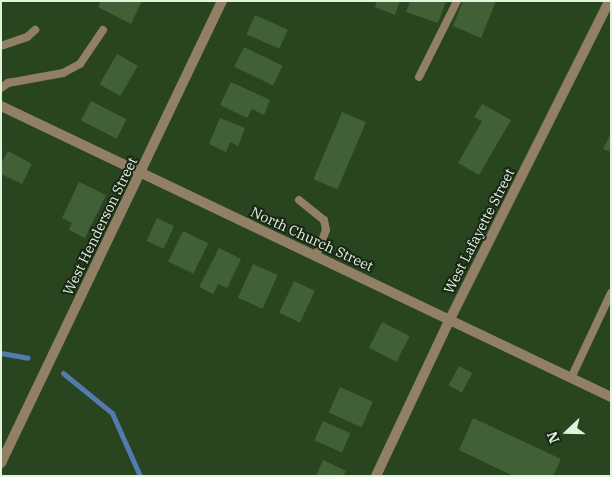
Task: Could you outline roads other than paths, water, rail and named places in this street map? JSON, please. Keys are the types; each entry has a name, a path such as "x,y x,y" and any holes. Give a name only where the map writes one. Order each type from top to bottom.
{"street":[{"name":"West Henderson Street","path":"1,463 222,1"},
{"name":"West Lafayette Street","path":"376,476 450,319 610,1"},
{"name":"North Church Street","path":"1,106 140,175 450,319 611,397"}],"lane":[{"path":"419,77 457,1"},
{"path":"1,46 28,37 35,30"},
{"path":"1,88 8,83 63,73 80,64 103,30"},
{"path":"299,200 324,220 326,230 316,256"},
{"path":"571,378 611,293"}],"waterway":[{"path":"1,353 28,358"},
{"path":"63,373 112,413 140,476"}]}
